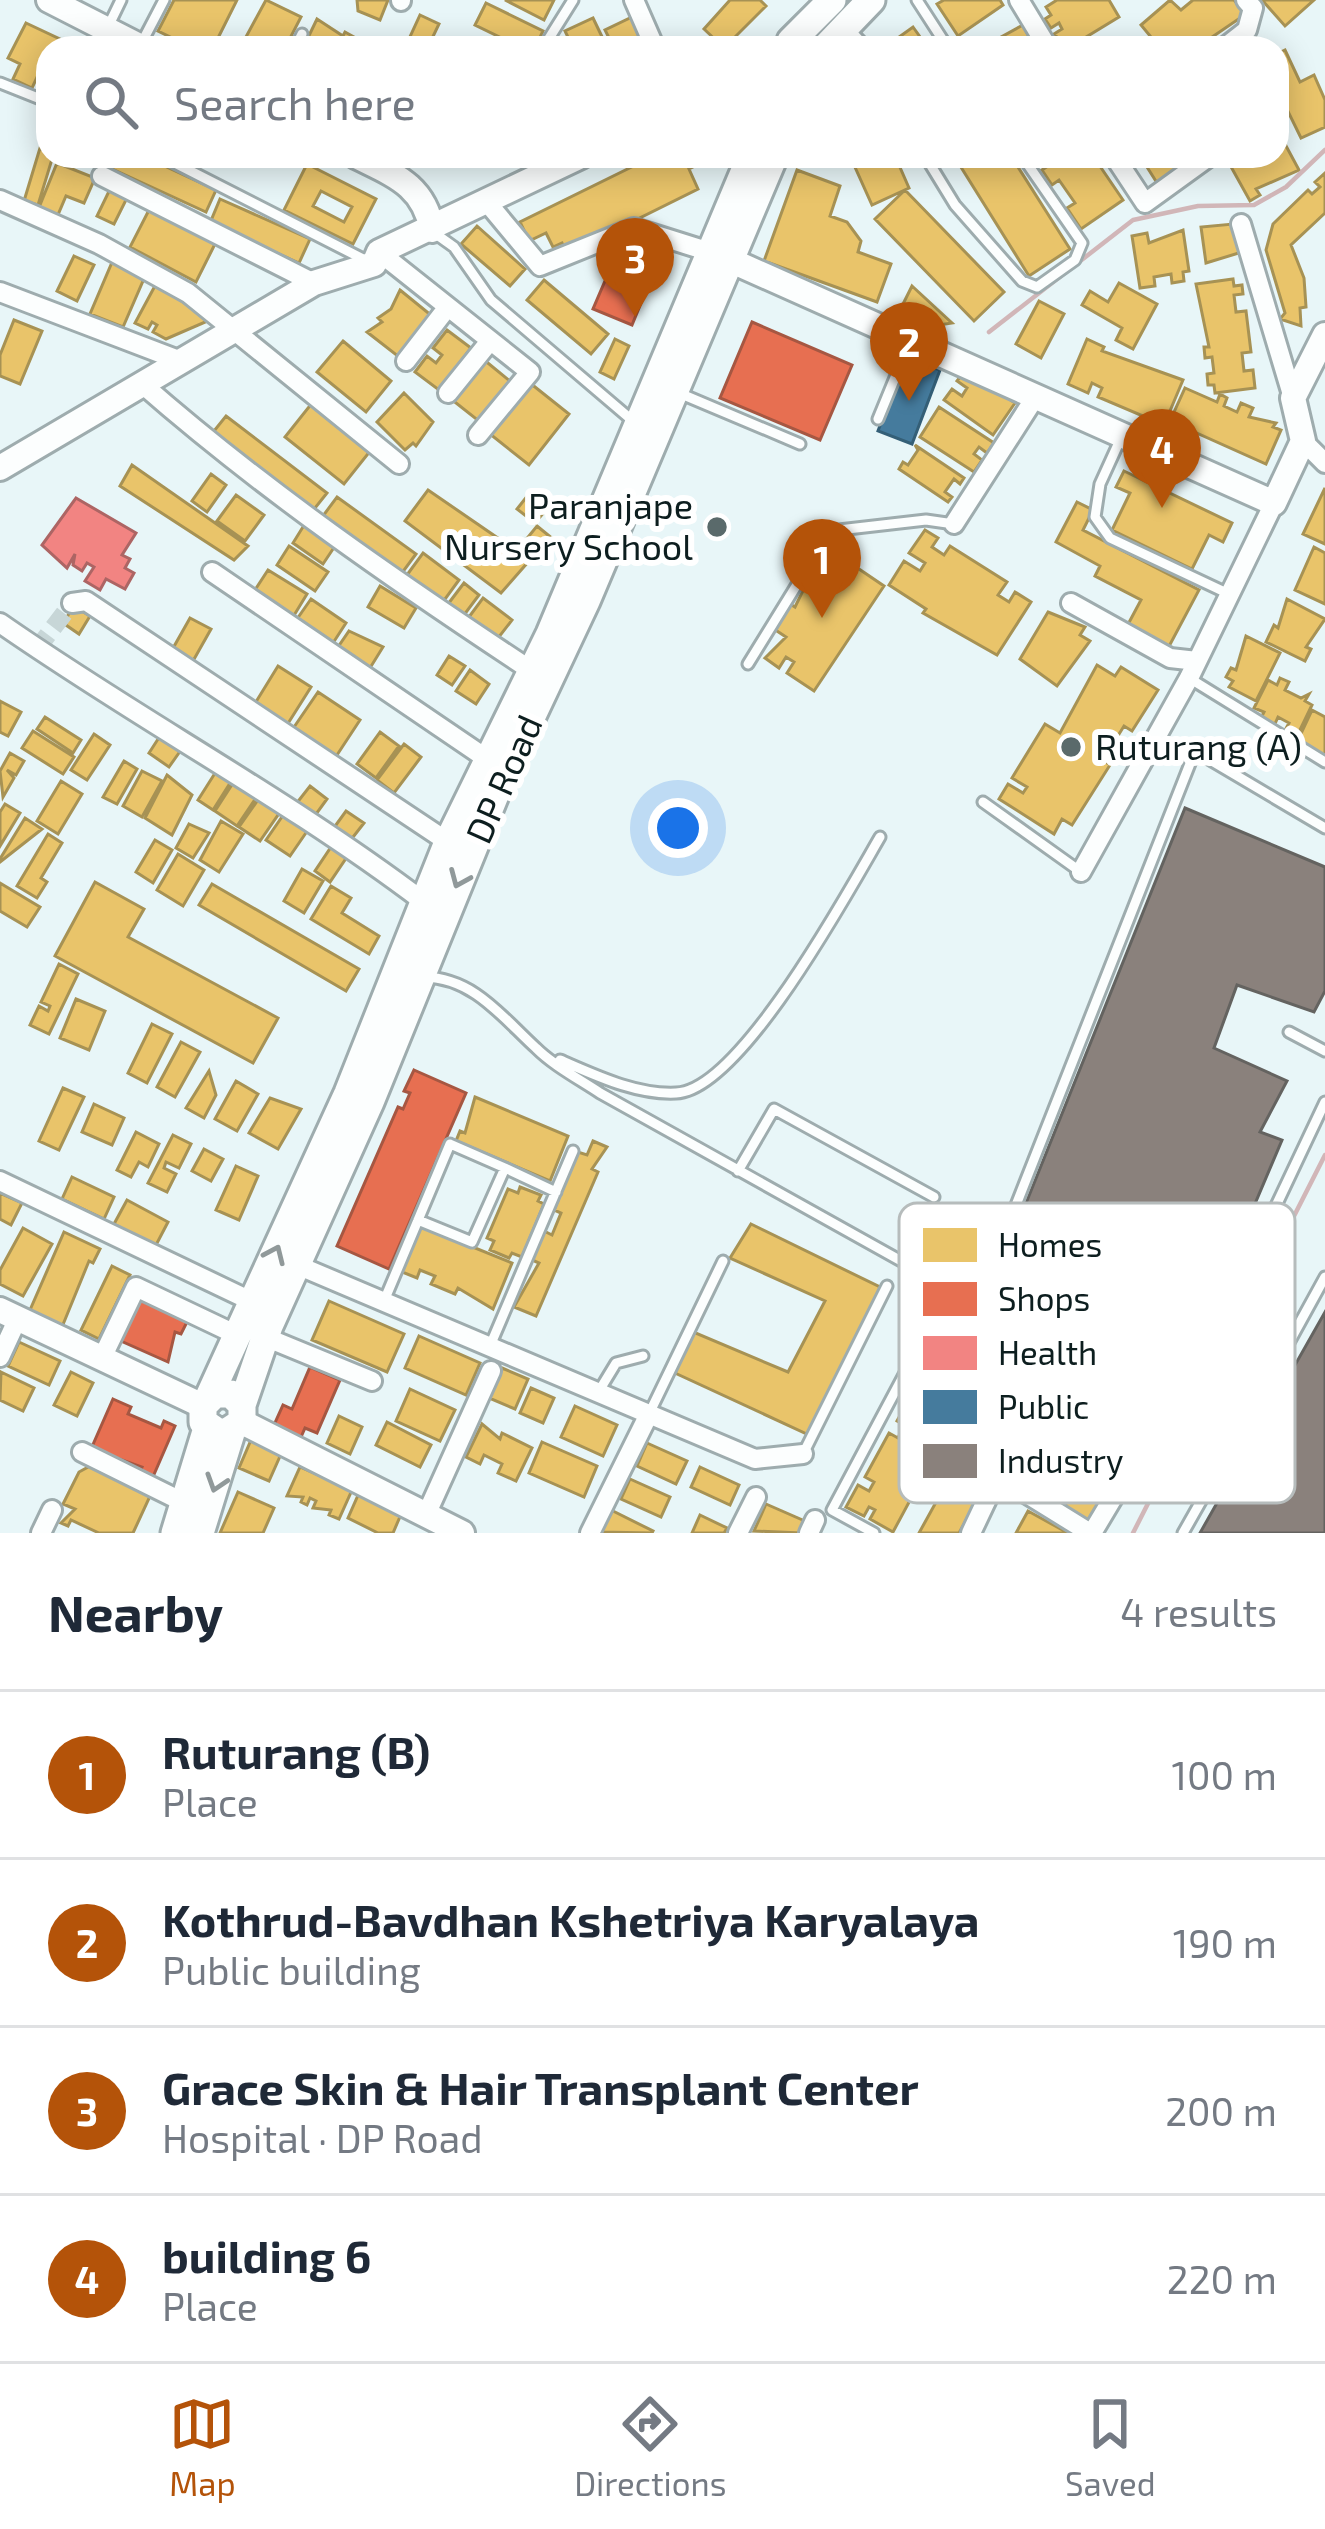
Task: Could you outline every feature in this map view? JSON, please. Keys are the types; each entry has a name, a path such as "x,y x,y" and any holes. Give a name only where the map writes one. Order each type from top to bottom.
{"main road":[{"path":"808,36 838,12 871,0"},
{"name":"DP Road","path":"176,1533 251,1336 296,1265 370,1102 419,977 674,392 747,168"},
{"name":"DP Road","path":"251,1336 253,1302 348,1093 448,842 532,671 637,425 718,255 767,168"},
{"name":"DP Road","path":"200,1533 222,1415"}],"street":[{"path":"49,0 117,36"},
{"path":"634,0 650,36"},
{"path":"1018,0 1040,36"},
{"path":"1239,36 1247,30 1253,8 1246,0"},
{"path":"378,168 416,189 427,204 432,230"},
{"path":"0,468 314,284 556,168"},
{"path":"1122,168 1145,203 1193,168"},
{"path":"102,176 314,284"},
{"path":"0,200 99,244 188,293 237,328 399,464"},
{"path":"486,201 537,265 634,228 718,255 1274,503"},
{"path":"1241,224 1303,441 1325,463"},
{"path":"376,258 530,372 478,435"},
{"path":"0,292 181,361"},
{"path":"406,361 447,308"},
{"path":"1293,398 1325,335"},
{"path":"448,393 490,341"},
{"path":"141,383 202,436 391,578 532,671"},
{"path":"954,524 1036,396"},
{"path":"1081,872 1193,670 1303,441"},
{"path":"212,572 490,761"},
{"path":"72,603 86,601 448,842"},
{"path":"1071,603 1193,670"},
{"path":"0,623 129,710 344,842 424,902"},
{"path":"0,1181 253,1302"},
{"path":"296,1265 755,1459 803,1454"},
{"path":"102,1358 136,1287 372,1381"},
{"path":"0,1357 9,1314 462,1533"},
{"path":"426,1515 491,1371"},
{"path":"590,1533 648,1416"},
{"path":"82,1452 185,1503"},
{"path":"738,1533 756,1497"},
{"path":"971,1533 985,1503"},
{"path":"1042,1503 1091,1533 1110,1503"},
{"path":"41,1533 52,1510"}],"lane":[{"path":"121,0 127,36"},
{"path":"133,36 164,0"},
{"path":"550,36 573,0"},
{"path":"916,0 940,36"},
{"path":"838,12 857,36"},
{"path":"0,83 36,97"},
{"path":"186,168 376,258"},
{"path":"932,168 955,205 1022,281 1037,286 1075,260 1082,243 1030,168"},
{"path":"432,230 454,248 490,300 637,425"},
{"path":"878,419 910,340"},
{"path":"674,392 800,445"},
{"path":"1122,435 1100,484 1095,517 1110,538 1229,595"},
{"path":"748,664 830,531 926,520 954,524"},
{"path":"1193,670 1325,762"},
{"path":"1017,1203 1195,751 1325,827"},
{"path":"983,802 1081,872"},
{"path":"538,1051 646,1090 680,1094 709,1081 737,1055 827,930 880,837"},
{"path":"419,977 442,977 478,993 538,1051 600,1093 899,1261"},
{"path":"1289,1033 1325,1051"},
{"path":"1278,1203 1325,1102"},
{"path":"738,1171 774,1108 934,1197"},
{"path":"384,1301 450,1144 556,1192"},
{"path":"490,1346 573,1151"},
{"path":"418,1220 472,1242 505,1168"},
{"path":"648,1416 723,1261"},
{"path":"1295,1332 1325,1277"},
{"path":"803,1454 887,1286"},
{"path":"597,1396 616,1363 643,1356"},
{"path":"874,1533 832,1510 899,1384"},
{"path":"1183,1533 1200,1503"}],"building: Homes":[{"path":"174,0 237,0 219,36 168,36 158,31"},
{"path":"266,0 301,17 291,36 246,36"},
{"path":"357,0 388,0 380,20 358,11"},
{"path":"505,0 554,0 544,20"},
{"path":"730,0 760,0 766,6 736,36 711,36 704,29"},
{"path":"1000,0 1003,5 958,36 937,4"},
{"path":"1057,0 1109,0 1119,17 1088,36 1056,36 1062,29 1059,23 1051,28 1045,19 1051,15 1046,7"},
{"path":"1170,0 1181,10 1193,0 1234,0 1246,14 1214,36 1150,36 1141,25"},
{"path":"1262,0 1314,0 1285,26"},
{"path":"486,3 543,31 541,36 497,36 475,25"},
{"path":"420,15 439,24 433,36 410,36"},
{"path":"632,17 641,36 608,36 605,30"},
{"path":"593,18 602,36 567,36 565,31"},
{"path":"317,19 343,36 309,36"},
{"path":"26,23 53,36 36,36 32,88 13,79 20,64 8,58"},
{"path":"1023,25 1029,36 1003,36"},
{"path":"1289,59 1300,82 1314,75 1325,100 1325,127 1301,138 1289,114"},
{"path":"1289,151 1299,170 1256,189 1260,195 1250,201 1232,168 1289,168"},
{"path":"36,161 36,168 49,168 38,205 24,201"},
{"path":"55,168 95,178 84,203 66,196 57,217 38,210"},
{"path":"110,168 169,168 216,190 206,212"},
{"path":"305,168 315,168 376,199 353,244 284,210","holes":["321,191 352,207 344,222 313,206"]},
{"path":"630,168 691,168 698,189 567,254 562,243 553,247 546,233 529,241 520,222"},
{"path":"855,168 900,168 909,188 872,205"},
{"path":"962,168 1019,168 1070,249 1029,276"},
{"path":"1101,168 1123,200 1081,229 1067,208 1075,203 1059,180 1052,185 1042,170"},
{"path":"1148,168 1186,168 1159,186"},
{"path":"797,170 840,186 830,216 847,222 861,241 858,252 891,264 877,302 764,261"},
{"path":"1325,173 1325,213 1291,245 1304,278 1306,307 1300,308 1301,326 1280,319 1285,313 1266,250 1273,224 1308,190 1312,194 1320,187 1315,182"},
{"path":"112,185 129,194 114,224 97,216"},
{"path":"905,190 1004,292 974,321 875,219"},
{"path":"220,199 310,239 299,263 210,223"},
{"path":"150,208 216,242 196,282 130,247"},
{"path":"1233,224 1242,252 1206,263 1201,227"},
{"path":"477,226 525,269 510,286 461,244"},
{"path":"1183,230 1189,271 1183,272 1184,281 1172,283 1171,274 1154,277 1155,286 1140,288 1132,236 1147,233 1149,243"},
{"path":"74,256 94,265 77,301 57,291"},
{"path":"113,260 146,274 123,327 90,314"},
{"path":"1233,279 1234,286 1242,285 1243,294 1234,295 1236,312 1246,311 1251,352 1242,353 1244,371 1253,370 1255,388 1215,393 1214,385 1208,385 1207,374 1214,373 1212,357 1205,358 1204,347 1209,347 1196,284"},
{"path":"544,280 608,334 591,354 527,300"},
{"path":"1119,283 1157,304 1133,349 1116,340 1122,328 1082,305 1090,291 1108,302"},
{"path":"156,284 210,320 166,339 153,332 157,325 152,322 148,329 135,323"},
{"path":"912,286 952,323 939,325 901,308"},
{"path":"400,290 432,316 399,357 367,332 382,322 378,318 391,309"},
{"path":"1039,301 1064,314 1041,358 1016,344"},
{"path":"14,320 42,331 20,384 0,376 0,355"},
{"path":"447,330 471,348 439,390 415,372 427,356 436,363 442,355 433,348"},
{"path":"615,339 629,346 614,379 600,372"},
{"path":"1087,339 1104,347 1102,351 1183,380 1164,425 1098,397 1102,388 1092,383 1088,393 1068,384"},
{"path":"343,341 391,381 366,412 317,372"},
{"path":"483,359 511,382 480,422 451,399"},
{"path":"966,369 1015,403 993,435 944,400 952,389 962,396 967,388 957,381"},
{"path":"530,383 569,414 529,465 490,434"},
{"path":"1185,388 1217,402 1220,394 1227,398 1224,406 1237,412 1241,403 1253,408 1249,417 1276,423 1273,427 1281,430 1266,464 1170,421"},
{"path":"404,393 433,422 416,446 413,443 405,450 377,422"},
{"path":"312,403 371,450 344,484 285,437"},
{"path":"939,407 994,443 987,453 979,447 974,454 982,460 974,472 920,437"},
{"path":"226,416 327,493 311,513 210,436"},
{"path":"915,445 964,478 960,484 954,479 945,492 952,497 948,502 899,469 918,450"},
{"path":"132,465 248,546 234,560 120,486"},
{"path":"1124,471 1232,523 1223,542 1209,535 1192,569 1112,530 1130,493 1116,487"},
{"path":"211,474 226,485 207,512 192,501"},
{"path":"1325,488 1325,544 1303,534"},
{"path":"428,490 511,547 506,553 519,563 524,556 529,561 501,593 405,521"},
{"path":"532,490 551,504 535,523 517,509"},
{"path":"236,495 264,515 245,541 217,521"},
{"path":"337,497 416,554 399,577 320,520"},
{"path":"1077,502 1093,510 1083,530 1199,590 1166,652 1125,630 1141,600 1095,576 1100,566 1056,542"},
{"path":"306,522 337,543 323,564 293,543"},
{"path":"537,526 553,539 540,555 524,542"},
{"path":"925,530 938,538 932,547 944,555 950,546 1007,582 998,595 1009,602 1015,592 1031,602 997,655 923,613 926,609 889,585 904,561 920,571 925,563 909,553"},
{"path":"289,546 328,572 315,591 277,565"},
{"path":"1314,547 1325,553 1325,604 1295,590"},
{"path":"828,548 884,586 814,691 787,673 794,662 786,657 779,668 765,658 786,637 774,629 790,604 795,607 812,572 822,579 834,570 819,561"},
{"path":"423,553 459,580 440,606 404,579"},
{"path":"268,570 307,594 293,617 253,593"},
{"path":"464,583 479,595 461,619 445,608"},
{"path":"380,586 416,608 404,628 368,607"},
{"path":"483,598 512,620 495,642 466,621"},
{"path":"311,599 346,623 333,643 297,619"},
{"path":"1287,599 1325,619 1306,647 1311,649 1305,661 1266,642 1274,625 1278,628"},
{"path":"74,606 90,616 79,634 63,623"},
{"path":"1048,612 1085,627 1080,635 1090,641 1057,686 1020,659"},
{"path":"190,618 211,629 193,661 172,650"},
{"path":"349,631 383,647 370,668 338,647"},
{"path":"1246,636 1280,653 1256,701 1229,687 1233,681 1226,677 1231,668 1236,670"},
{"path":"449,656 465,666 452,685 437,675"},
{"name":"Ruturang (A)","path":"1097,665 1115,676 1121,667 1158,690 1132,731 1124,726 1103,760 1110,765 1072,825 1062,819 1054,834 999,799 1008,784 1023,793 1027,787 1012,778 1045,724 1060,733"},
{"path":"278,666 311,687 287,725 254,705"},
{"path":"470,670 489,684 476,704 456,691"},
{"path":"1280,678 1289,682 1285,690 1301,698 1309,694 1305,701 1312,705 1299,732 1293,729 1291,735 1284,732 1289,723 1278,717 1274,726 1260,720 1264,712 1254,708 1268,680 1277,685"},
{"path":"318,692 360,720 335,758 292,730"},
{"path":"0,701 21,712 8,736 0,732"},
{"path":"1312,710 1325,717 1325,756 1297,742"},
{"path":"45,717 81,740 73,753 37,729"},
{"path":"33,731 74,757 63,774 22,748"},
{"path":"380,732 399,746 376,778 357,764"},
{"path":"94,734 110,745 87,780 71,770"},
{"path":"160,736 181,750 169,767 149,753"},
{"path":"404,744 421,757 394,793 377,780"},
{"path":"10,753 24,761 16,775 7,770 14,778 3,797 0,771"},
{"path":"124,761 137,769 117,804 103,797"},
{"path":"217,770 232,780 213,810 198,800"},
{"path":"142,771 162,781 142,817 123,806"},
{"path":"167,775 192,795 172,835 145,818"},
{"path":"235,780 258,795 237,826 215,811"},
{"path":"61,781 82,794 58,834 37,821"},
{"path":"310,786 327,799 314,817 296,804"},
{"path":"260,797 280,812 260,841 239,827"},
{"path":"5,804 20,813 0,846 0,812"},
{"path":"286,811 310,827 290,856 266,840"},
{"path":"346,811 364,823 350,841 333,829"},
{"path":"25,818 42,829 0,862 0,859"},
{"path":"221,821 243,834 219,872 200,860"},
{"path":"189,824 209,833 193,858 176,848"},
{"path":"48,834 62,843 41,878 47,882 37,898 17,886"},
{"path":"155,840 172,850 153,883 136,872"},
{"path":"335,841 351,851 330,882 315,871"},
{"path":"178,854 204,870 183,906 157,890"},
{"path":"302,869 323,881 304,913 284,901"},
{"path":"95,882 144,909 128,937 278,1018 253,1063 55,956"},
{"path":"0,883 40,907 27,927 0,911"},
{"path":"212,884 359,969 346,991 199,905"},
{"path":"331,886 351,898 342,913 379,936 369,954 311,919"},
{"path":"59,964 78,974 49,1034 30,1025 39,1006 48,1011 50,1006 41,1002"},
{"path":"76,999 105,1011 89,1050 60,1038"},
{"path":"152,1024 172,1034 147,1083 128,1073"},
{"path":"181,1042 200,1052 175,1097 157,1087"},
{"path":"209,1071 216,1095 204,1118 186,1108"},
{"path":"236,1081 258,1094 237,1131 215,1119"},
{"path":"63,1088 84,1097 59,1150 39,1141"},
{"path":"475,1097 568,1136 550,1181 456,1141 460,1131 465,1133"},
{"path":"270,1098 301,1109 278,1149 249,1133"},
{"path":"94,1104 124,1118 112,1145 82,1132"},
{"path":"136,1132 159,1144 148,1167 139,1162 131,1177 117,1170"},
{"path":"173,1135 191,1144 179,1168 166,1162 164,1168 176,1174 167,1192 148,1183"},
{"path":"593,1141 607,1147 592,1169 598,1172 536,1316 514,1307 539,1263 532,1260 544,1231 552,1235 561,1213 554,1210 578,1152 587,1155"},
{"path":"204,1149 223,1159 211,1181 192,1171"},
{"path":"236,1166 258,1176 239,1220 216,1210"},
{"path":"72,1177 114,1197 104,1219 62,1199"},
{"path":"520,1187 541,1195 538,1201 544,1204 522,1257 512,1253 509,1258 490,1250 494,1241 487,1238 508,1189 518,1193"},
{"path":"0,1193 22,1203 11,1225 0,1219"},
{"path":"127,1200 168,1222 155,1247 114,1224"},
{"path":"751,1224 882,1288 809,1435 675,1373 691,1331 788,1372 825,1301 730,1258"},
{"path":"421,1226 512,1263 493,1309 458,1288 455,1294 431,1284 435,1276 420,1270 417,1278 402,1272"},
{"path":"23,1228 52,1244 23,1296 0,1284 0,1270"},
{"path":"64,1232 100,1249 93,1263 89,1261 62,1327 30,1310"},
{"path":"112,1266 130,1275 99,1339 81,1330"},
{"path":"329,1301 404,1334 387,1372 312,1340"},
{"path":"419,1336 480,1363 466,1395 405,1368"},
{"path":"19,1342 60,1361 49,1385 8,1366"},
{"path":"502,1368 528,1379 515,1409 489,1398"},
{"path":"1,1372 34,1388 23,1411 0,1400"},
{"path":"71,1372 93,1383 77,1416 54,1405"},
{"path":"531,1388 554,1398 543,1423 520,1413"},
{"path":"410,1389 455,1410 440,1441 396,1421"},
{"path":"575,1406 617,1425 603,1456 561,1437"},
{"path":"339,1416 362,1427 350,1454 327,1443"},
{"path":"387,1422 431,1445 420,1467 376,1445"},
{"path":"482,1424 500,1439 502,1433 532,1448 516,1481 498,1473 502,1464 484,1455 480,1464 466,1457"},
{"path":"889,1433 898,1438 899,1503 909,1503 893,1532 870,1519 875,1510 869,1507 864,1516 846,1507 858,1485 869,1491 874,1482 865,1477"},
{"path":"251,1440 281,1454 269,1481 239,1468"},
{"path":"542,1442 597,1466 584,1497 529,1473"},
{"path":"647,1443 687,1461 676,1484 637,1466"},
{"path":"92,1465 151,1494 133,1533 99,1533 71,1520 68,1526 61,1523 75,1509 63,1504 79,1472"},
{"path":"300,1467 352,1490 339,1519 329,1515 331,1510 313,1508 316,1501 310,1498 307,1505 301,1502 303,1497 287,1496"},
{"path":"700,1467 739,1485 730,1505 691,1487"},
{"path":"630,1479 670,1497 661,1517 621,1499"},
{"path":"238,1492 274,1508 263,1533 220,1533"},
{"path":"359,1493 402,1512 393,1533 378,1533 348,1518"},
{"path":"936,1503 976,1503 959,1533 919,1533"},
{"path":"1066,1503 1101,1503 1089,1526 1062,1511"},
{"path":"766,1504 807,1522 802,1533 754,1531"},
{"path":"611,1510 653,1531 652,1533 600,1532"},
{"path":"1028,1511 1068,1533 1016,1533"},
{"path":"700,1515 727,1528 724,1533 692,1533"}],"building: Shops":[{"path":"624,236 662,252 632,325 593,309 611,267 631,275 634,267 614,259"},
{"path":"752,322 852,365 820,440 720,398"},
{"path":"414,1070 466,1093 389,1269 337,1246 398,1107 403,1109 410,1093 404,1091"},
{"path":"140,1300 187,1322 181,1334 175,1332 168,1362 121,1341"},
{"path":"310,1367 340,1380 317,1433 305,1428 301,1437 274,1425 283,1405 292,1409"},
{"path":"113,1399 131,1407 128,1414 161,1428 164,1421 175,1426 152,1479 139,1473 142,1467 91,1449"}],"building: Health":[{"path":"76,498 136,533 122,555 130,559 125,568 134,573 125,589 106,579 100,590 85,581 94,567 87,563 82,571 73,565 75,554 67,568 42,545"}],"building: Public":[{"path":"906,357 940,370 912,444 878,431"}],"building: Industry":[{"path":"1185,808 1325,867 1325,991 1314,1012 1237,985 1214,1048 1287,1081 1260,1132 1282,1140 1255,1203 1026,1203"},
{"path":"1325,1312 1325,1533 1200,1533 1217,1503 1295,1503 1295,1365"}],"waterway":[{"path":"989,332 1133,220 1198,206 1254,205 1286,187 1325,150"},
{"path":"1295,1214 1325,1155"},
{"path":"1133,1533 1148,1503"}],"tunnel":[{"path":"37,649 72,603"}],"place":[{"name":"Grace Skin & Hair Transplant Center","path":"635,317"},
{"name":"Kothrud-Bavdhan Kshetriya Karyalaya","path":"909,401"},
{"name":"building 6","path":"1162,508"},
{"name":"Paranjape Nursery School","path":"717,527"},
{"name":"Ruturang (B)","path":"822,618"},
{"name":"Ruturang (A)","path":"1071,747"}]}
